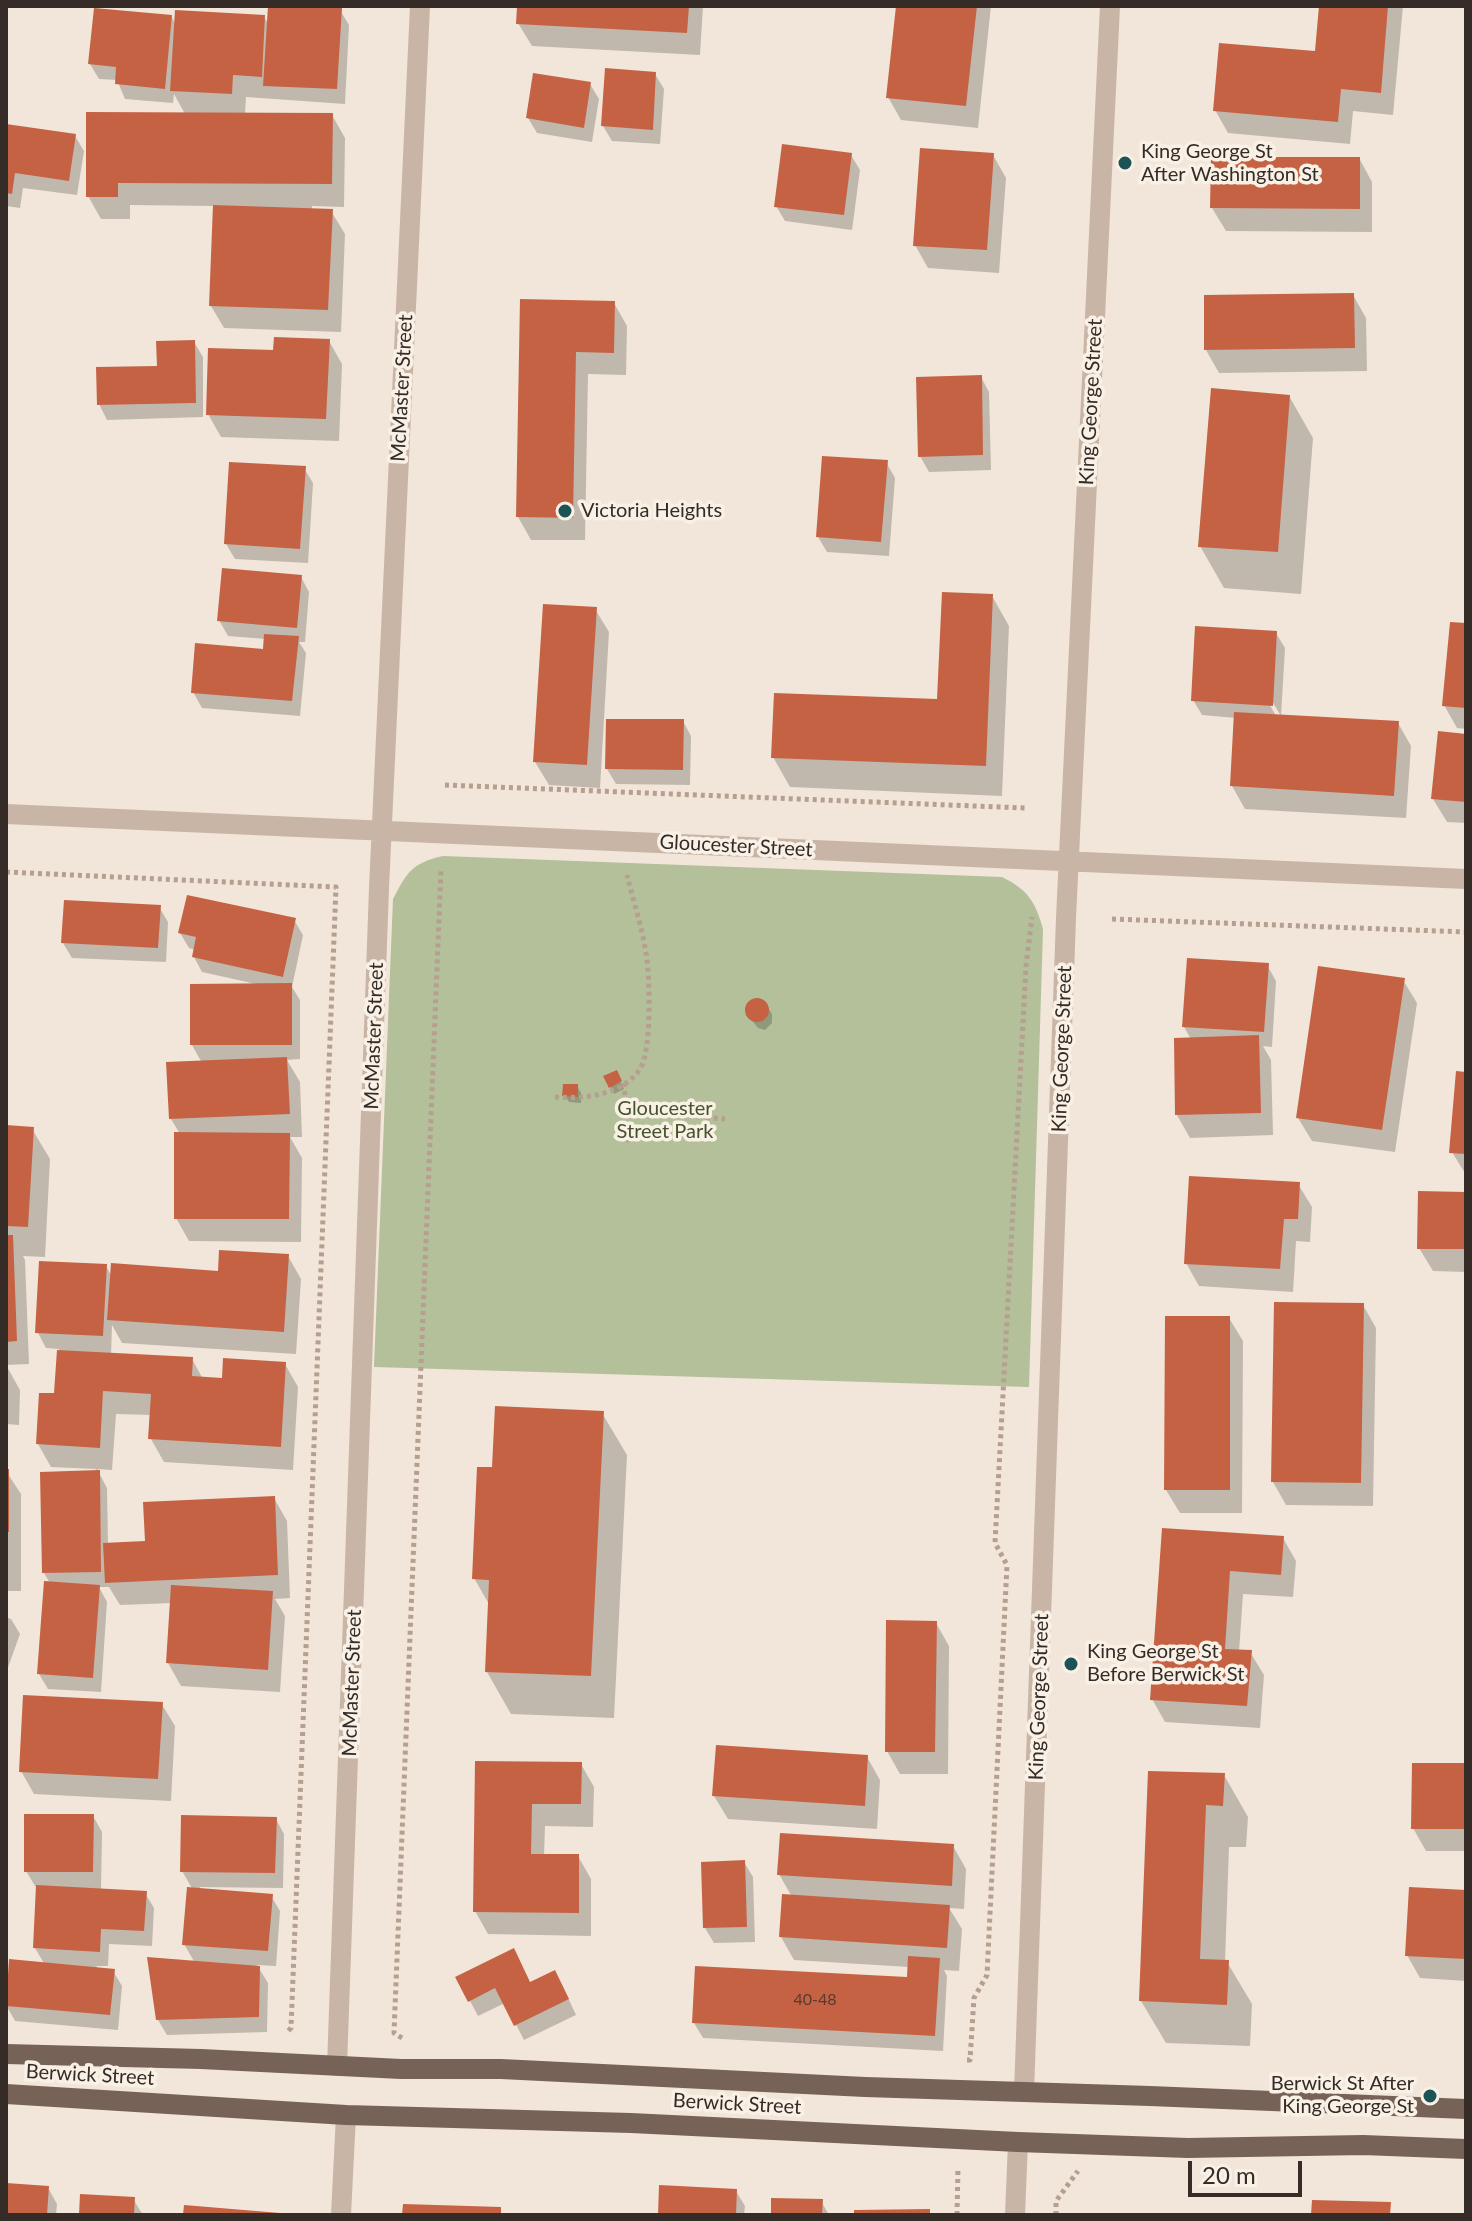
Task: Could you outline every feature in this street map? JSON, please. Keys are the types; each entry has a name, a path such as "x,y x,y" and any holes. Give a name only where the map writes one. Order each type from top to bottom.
{"main road":[{"name":"Berwick Street","path":"6,2054 501,2069 850,2087 1466,2109"},
{"name":"Berwick Street","path":"6,2094 346,2115 617,2122 1018,2142 1188,2148 1363,2145 1466,2149"}],"street":[{"name":"McMaster Street","path":"337,2066 382,830 420,6"},
{"name":"King George Street","path":"1024,2092 1069,860 1110,6"},
{"name":"Gloucester Street","path":"6,814 1466,879"},
{"path":"341,2215 346,2115"},
{"path":"1015,2215 1018,2142"}],"path":[{"path":"445,785 1025,808"},
{"path":"403,2039 394,2033 441,869"},
{"path":"6,872 336,887 291,2028"},
{"path":"555,1097 581,1099 605,1093 624,1083 640,1069 646,1053 646,954 627,875"},
{"path":"970,2060 974,1998 987,1975 1007,1565 995,1543 1026,966 1032,917"},
{"path":"1112,919 1466,932"},
{"path":"624,1083 629,1142"},
{"path":"626,1111 725,1119"},
{"path":"957,2215 958,2167"},
{"path":"1056,2215 1056,2201 1079,2170"}],"green space":[{"name":"Gloucester Street Park","path":"443,856 1002,877 1024,892 1037,911 1043,929 1029,1387 374,1367 393,899 412,870"}],"building":[{"path":"268,6 342,8 337,89 263,86"},
{"path":"517,6 689,6 687,33 516,24"},
{"path":"896,6 977,6 966,106 886,98"},
{"path":"1319,6 1388,6 1381,93 1341,89 1338,122 1213,111 1219,43 1315,51"},
{"path":"94,8 172,15 165,89 115,84 116,67 88,64"},
{"path":"175,10 265,15 262,77 233,75 232,94 170,91"},
{"path":"605,68 656,72 653,130 601,126"},
{"path":"533,73 591,82 584,128 526,118"},
{"path":"86,112 333,113 332,184 118,183 118,197 86,197"},
{"path":"6,124 76,134 69,181 15,173 12,194 6,193"},
{"path":"782,144 852,153 844,215 774,207"},
{"path":"920,148 994,153 987,250 913,246"},
{"path":"1211,157 1360,157 1360,209 1210,208"},
{"path":"213,205 333,209 328,310 209,306"},
{"path":"1354,293 1355,348 1204,350 1204,295"},
{"path":"520,299 615,301 614,353 576,352 573,518 516,517"},
{"path":"274,337 330,339 326,419 206,415 208,348 273,350"},
{"path":"195,340 196,403 97,405 96,367 157,366 156,341"},
{"path":"982,375 983,455 918,457 916,377"},
{"path":"1211,388 1290,395 1278,552 1198,547"},
{"path":"822,456 888,460 881,542 816,537"},
{"path":"229,462 306,466 300,549 224,544"},
{"path":"222,568 302,575 297,628 217,621"},
{"path":"942,592 993,594 986,766 771,758 774,693 937,699"},
{"path":"543,604 597,607 587,765 533,762"},
{"path":"1450,622 1466,623 1466,708 1442,706"},
{"path":"1195,626 1277,631 1273,706 1191,701"},
{"path":"264,634 299,636 292,701 191,693 195,643 263,649"},
{"path":"1234,712 1399,721 1394,796 1230,786"},
{"path":"606,719 684,719 683,770 605,769"},
{"path":"1438,731 1466,734 1466,802 1431,799"},
{"path":"187,895 296,918 283,977 192,957 196,937 178,933"},
{"path":"64,900 161,905 158,948 61,943"},
{"path":"1187,958 1269,963 1264,1032 1182,1027"},
{"path":"1318,966 1405,978 1382,1130 1296,1118"},
{"path":"292,983 292,1045 190,1045 190,984"},
{"path":"757,998 766,1001 769,1010 766,1019 757,1022 748,1019 745,1010 748,1001"},
{"path":"1259,1035 1261,1113 1175,1115 1174,1038"},
{"path":"287,1057 290,1114 169,1119 166,1062"},
{"path":"617,1070 622,1081 609,1088 603,1076"},
{"path":"1456,1071 1466,1072 1466,1154 1449,1153"},
{"path":"563,1084 578,1084 578,1097 562,1096"},
{"path":"6,1125 34,1127 28,1227 6,1226"},
{"path":"174,1132 290,1133 289,1219 174,1219"},
{"path":"1189,1176 1300,1182 1298,1219 1284,1219 1280,1269 1184,1264"},
{"path":"1418,1191 1466,1192 1466,1249 1417,1249"},
{"path":"6,1235 13,1235 17,1341 6,1342"},
{"path":"219,1250 289,1254 284,1332 107,1320 111,1263 218,1271"},
{"path":"39,1261 107,1264 103,1336 35,1333"},
{"path":"1274,1302 1364,1303 1361,1483 1271,1482"},
{"path":"1165,1316 1230,1316 1230,1490 1164,1490"},
{"path":"57,1350 193,1357 192,1376 222,1378 223,1358 286,1362 281,1447 148,1439 151,1394 103,1391 100,1448 36,1444 39,1393 54,1393"},
{"path":"495,1406 604,1411 591,1676 485,1672 489,1580 472,1579 477,1467 492,1467"},
{"path":"6,1469 9,1469 9,1532 6,1532"},
{"path":"100,1470 101,1572 42,1573 40,1472"},
{"path":"275,1496 278,1575 105,1583 103,1543 145,1541 143,1502"},
{"path":"1162,1528 1284,1536 1281,1575 1230,1571 1225,1649 1252,1650 1247,1706 1150,1700"},
{"path":"44,1581 100,1585 93,1678 37,1674"},
{"path":"171,1585 273,1591 268,1670 166,1663"},
{"path":"886,1620 937,1621 935,1752 885,1752"},
{"path":"23,1695 163,1702 158,1779 19,1772"},
{"path":"716,1745 868,1755 865,1806 712,1796"},
{"path":"475,1761 582,1762 581,1804 532,1804 531,1854 579,1854 579,1913 473,1912"},
{"path":"1412,1763 1466,1763 1466,1829 1411,1829"},
{"path":"1148,1771 1225,1773 1223,1806 1206,1805 1200,1959 1229,1960 1227,2005 1139,2001"},
{"path":"24,1814 94,1814 93,1872 24,1872"},
{"path":"181,1815 277,1817 275,1873 180,1872"},
{"path":"780,1833 954,1844 952,1886 777,1875"},
{"path":"745,1860 747,1927 703,1928 701,1862"},
{"path":"36,1885 147,1891 144,1931 101,1929 100,1952 33,1948"},
{"path":"187,1887 273,1894 268,1951 182,1945"},
{"path":"1409,1887 1466,1890 1466,1959 1405,1956"},
{"path":"782,1894 950,1905 947,1948 779,1937"},
{"path":"514,1948 530,1982 555,1970 569,1999 514,2026 495,1988 468,2002 455,1977"},
{"path":"908,1956 940,1958 935,2036 692,2023 695,1966 907,1977"},
{"path":"147,1957 260,1966 259,2017 156,2020"},
{"path":"9,1959 115,1969 110,2015 6,2006"},
{"path":"6,2183 49,2186 47,2215 6,2215"},
{"path":"659,2185 737,2189 736,2215 658,2215"},
{"path":"80,2194 135,2197 134,2215 79,2215"},
{"path":"771,2198 823,2199 822,2215 771,2215"},
{"path":"1312,2200 1391,2202 1390,2215 1311,2215"},
{"path":"403,2204 501,2207 501,2215 402,2215"},
{"path":"184,2205 280,2213 280,2215 183,2215"},
{"path":"930,2209 930,2215 854,2215 854,2210"}],"place":[{"name":"King George St After Washington St","path":"1125,163"},
{"name":"Victoria Heights","path":"565,511"},
{"name":"King George St Before Berwick St","path":"1071,1664"},
{"name":"Berwick St After King George St","path":"1430,2096"}]}
